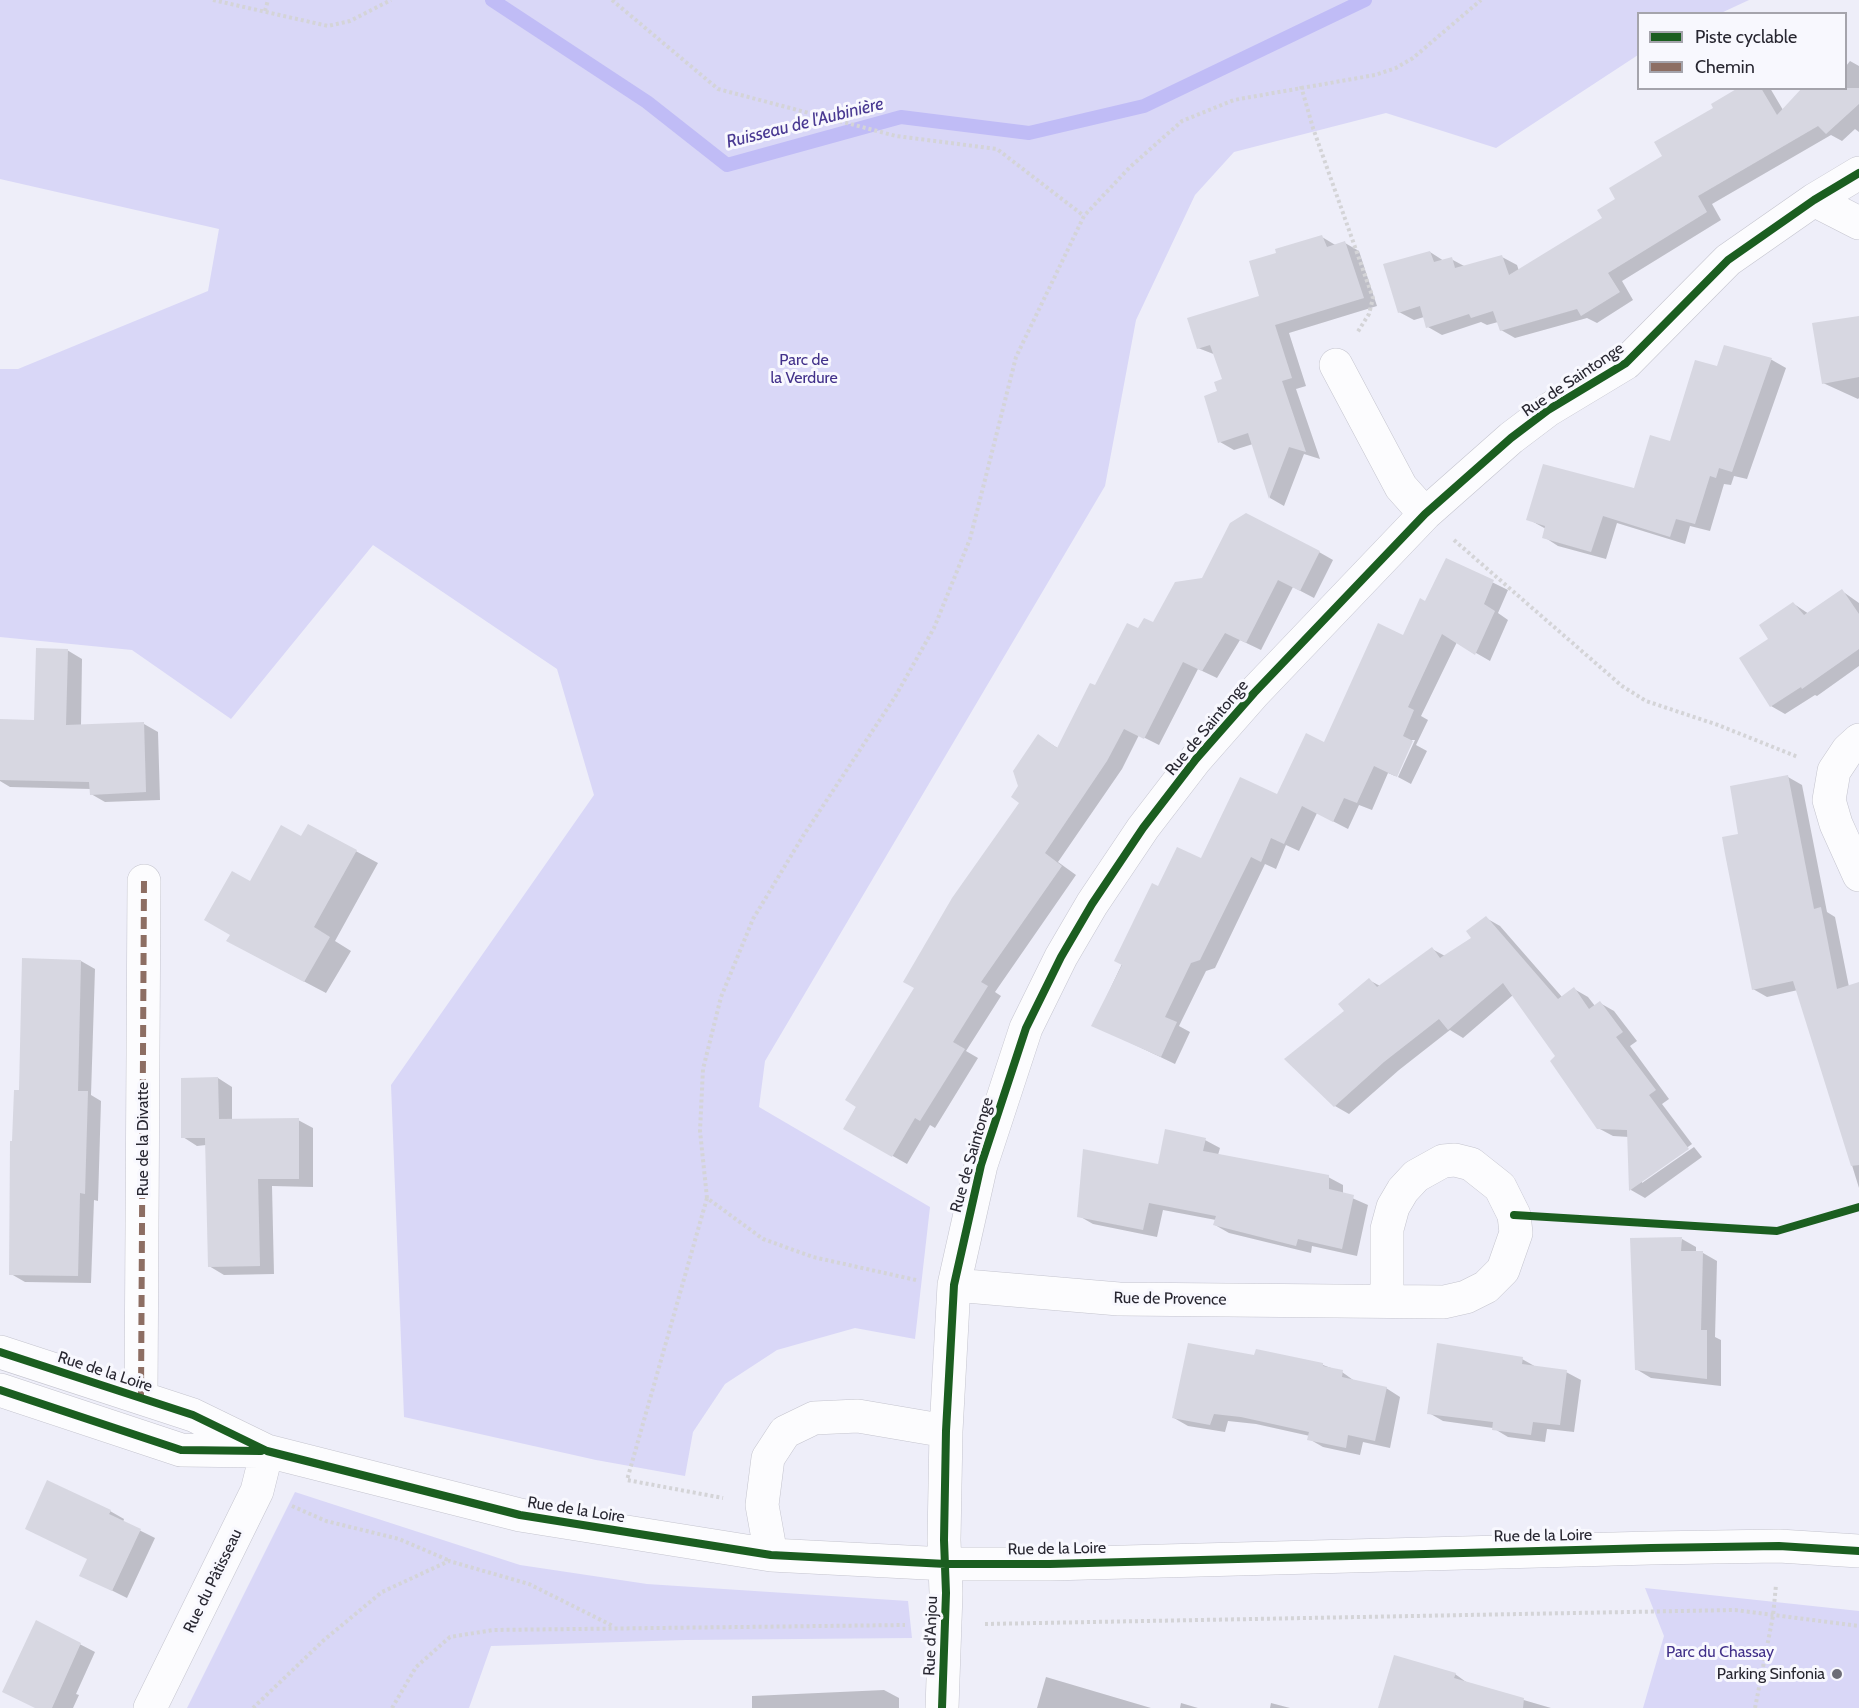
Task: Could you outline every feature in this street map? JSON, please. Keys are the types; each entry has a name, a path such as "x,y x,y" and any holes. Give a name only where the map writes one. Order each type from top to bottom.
{"street":[{"name":"Rue de Saintonge","path":"946,1564 946,1431 954,1285 981,1165 1026,1028 1092,904 1143,828 1196,759 1254,693 1425,514 1510,438 1548,410 1626,363 1728,260 1814,200 1859,173"},
{"path":"1814,200 1859,223"},
{"path":"1336,365 1401,487 1425,514"},
{"path":"1859,740 1848,750 1834,771 1829,800 1836,824 1859,875"},
{"name":"Rue de la Divatte","path":"141,1397 144,881"},
{"name":"Rue de Provence","path":"954,1285 1119,1299 1444,1302 1466,1297 1486,1287 1503,1270 1516,1233 1514,1215 1500,1187 1471,1164 1455,1160 1443,1161 1416,1176 1398,1199 1387,1229 1387,1301"},
{"name":"Rue de la Loire","path":"0,1352 193,1415 267,1450 520,1515 771,1555 946,1564 1050,1564 1732,1546 1859,1551"},
{"name":"Rue de la Loire","path":"0,1390 181,1450 267,1450"},
{"path":"771,1555 762,1505 768,1458 785,1432 814,1418 858,1416 946,1431"},
{"name":"Rue du Pâtisseau","path":"150,1708 258,1491 267,1450"},
{"name":"Rue d'Anjou","path":"942,1708 946,1564"}],"path":[{"path":"213,0 328,26 350,21 391,0"},
{"path":"265,11 268,0"},
{"path":"612,0 718,89 896,136 997,149 1084,216"},
{"path":"762,1505 627,1480 707,1198 700,1131 703,1069 721,997 753,919 803,836 895,697 934,628 970,539 1016,357 1084,216 1130,167 1182,121 1234,100 1301,86 1375,75 1396,68 1413,58 1481,0"},
{"path":"1301,86 1313,128 1373,298 1369,314 1336,365"},
{"path":"1425,514 1622,686 1646,701 1718,724 1834,771"},
{"path":"707,1198 764,1239 813,1257 921,1281 954,1285"},
{"path":"258,1491 326,1521 399,1539 449,1561 529,1584 615,1627"},
{"path":"253,1708 324,1640 382,1592 449,1561"},
{"path":"392,1708 416,1667 450,1637 493,1630 1735,1610 1773,1617 1859,1626"},
{"path":"1755,1708 1773,1617"}],"green space":[{"name":"Parc de la Verdure","path":"0,0 1749,0 1723,12 1637,12 1637,56 1496,148 1386,113 1234,152 1195,195 1136,320 1105,486 765,1061 759,1107 930,1207 915,1339 855,1328 777,1350 725,1384 693,1432 685,1476 596,1460 404,1417 391,1085 594,795 557,669 373,545 231,719 132,650 0,637 0,369 18,369 208,291 219,229 0,179"},
{"path":"295,1492 520,1565 647,1584 908,1601 912,1638 686,1640 491,1646 469,1708 187,1708"},
{"name":"Parc du Chassay","path":"1645,1588 1859,1611 1859,1708 1643,1708 1664,1636"}],"building":[{"path":"1859,88 1859,104 1826,134 1818,126 1698,196 1707,212 1608,273 1620,292 1581,316 1577,309 1500,331 1493,311 1471,318 1469,314 1426,328 1420,306 1398,313 1383,264 1430,251 1434,262 1452,257 1455,268 1502,255 1509,275 1602,218 1597,210 1615,199 1609,188 1662,156 1654,142 1713,108 1711,104 1735,90 1762,90 1777,115 1800,90"},
{"path":"1322,235 1327,247 1345,241 1364,298 1275,325 1292,378 1282,381 1306,452 1289,447 1269,499 1248,433 1218,443 1204,396 1217,391 1214,382 1222,379 1210,345 1197,349 1187,318 1259,296 1249,261 1276,253 1275,249"},
{"path":"1859,316 1859,377 1822,384 1812,323"},
{"path":"1724,345 1772,358 1732,472 1719,468 1716,478 1710,476 1695,524 1676,519 1670,537 1603,516 1591,552 1542,538 1545,526 1526,520 1543,464 1634,488 1650,435 1670,441 1695,360 1717,366"},
{"path":"1246,513 1320,551 1300,591 1278,580 1246,643 1225,633 1202,671 1183,662 1144,739 1124,729 1107,761 1045,853 1062,866 981,982 988,986 953,1042 965,1049 920,1121 915,1118 892,1157 843,1129 856,1107 845,1100 914,988 903,982 952,898 1019,803 1011,797 1018,786 1013,771 1038,734 1057,748 1090,683 1095,685 1127,623 1138,628 1144,618 1153,622 1175,582 1202,578 1230,523"},
{"path":"1446,558 1494,580 1484,604 1495,611 1475,655 1442,634 1408,707 1414,710 1403,736 1413,741 1397,777 1374,766 1357,803 1344,798 1333,822 1302,806 1284,844 1271,838 1261,862 1251,857 1200,960 1191,963 1165,1017 1177,1022 1161,1057 1091,1026 1122,965 1114,961 1152,883 1158,886 1177,847 1201,858 1240,777 1277,794 1306,733 1324,742 1378,623 1403,635 1420,598 1425,601"},
{"path":"1842,589 1859,614 1859,649 1802,689 1801,687 1770,707 1739,658 1768,639 1759,625 1793,602 1804,615"},
{"path":"36,648 68,649 66,725 144,722 146,792 90,795 89,782 0,780 0,719 34,720"},
{"path":"1788,775 1814,909 1821,907 1837,989 1859,982 1859,1165 1851,1166 1793,981 1752,990 1725,854 1722,837 1738,834 1730,786"},
{"path":"308,824 357,850 314,927 330,937 304,982 226,941 230,935 204,920 232,871 250,881 281,825 301,836"},
{"path":"1486,916 1558,999 1574,987 1589,1009 1600,1001 1623,1032 1616,1037 1656,1090 1649,1095 1689,1149 1629,1191 1627,1130 1597,1129 1550,1061 1555,1056 1503,983 1448,1030 1439,1019 1384,1062 1334,1107 1284,1059 1344,1011 1338,1004 1369,978 1377,987 1432,947 1440,958 1471,938 1466,931"},
{"path":"22,958 81,960 78,1091 88,1091 85,1194 80,1193 78,1276 9,1275 10,1141 12,1141 14,1090 19,1090"},
{"path":"218,1077 219,1119 299,1118 299,1179 258,1179 260,1266 208,1267 205,1138 181,1138 181,1078"},
{"path":"1165,1129 1206,1138 1203,1151 1329,1175 1329,1189 1354,1195 1342,1249 1298,1239 1296,1246 1213,1225 1216,1216 1149,1203 1143,1230 1077,1217 1083,1149 1158,1164"},
{"path":"1682,1237 1681,1251 1703,1251 1701,1330 1707,1330 1707,1379 1635,1370 1630,1238"},
{"path":"1188,1343 1254,1355 1256,1349 1323,1363 1323,1366 1343,1370 1342,1377 1387,1387 1375,1441 1348,1435 1346,1448 1307,1440 1309,1432 1241,1417 1214,1414 1210,1425 1172,1418"},
{"path":"1437,1343 1523,1357 1522,1364 1567,1370 1560,1425 1533,1422 1531,1435 1492,1430 1493,1422 1427,1414"},
{"path":"47,1480 111,1510 109,1514 141,1529 112,1591 79,1576 87,1559 25,1529"},
{"path":"36,1620 81,1643 52,1708 35,1708 2,1692"},
{"path":"1394,1655 1456,1673 1454,1678 1524,1698 1523,1708 1378,1708"}],"waterway":[{"name":"Ruisseau de l'Aubinière","path":"492,0 647,102 727,165 901,117 1029,133 1144,106 1365,0"}],"marked path":[{"path":"141,1397 144,881"}],"cycle path":[{"path":"942,1708 946,1593 944,1540 946,1431 954,1285 981,1165 1026,1028 1061,957 1092,904 1143,828 1196,759 1254,693 1425,514 1511,438 1548,410 1626,363 1728,260 1814,200 1859,173"},
{"path":"1514,1215 1777,1231 1859,1207"},
{"path":"0,1352 193,1415 267,1451 520,1515 771,1555 946,1564 1050,1564 1651,1548 1779,1546 1859,1551"},
{"path":"0,1390 181,1450 261,1451"}],"place":[{"name":"Parking Sinfonia","path":"1837,1674"}]}
